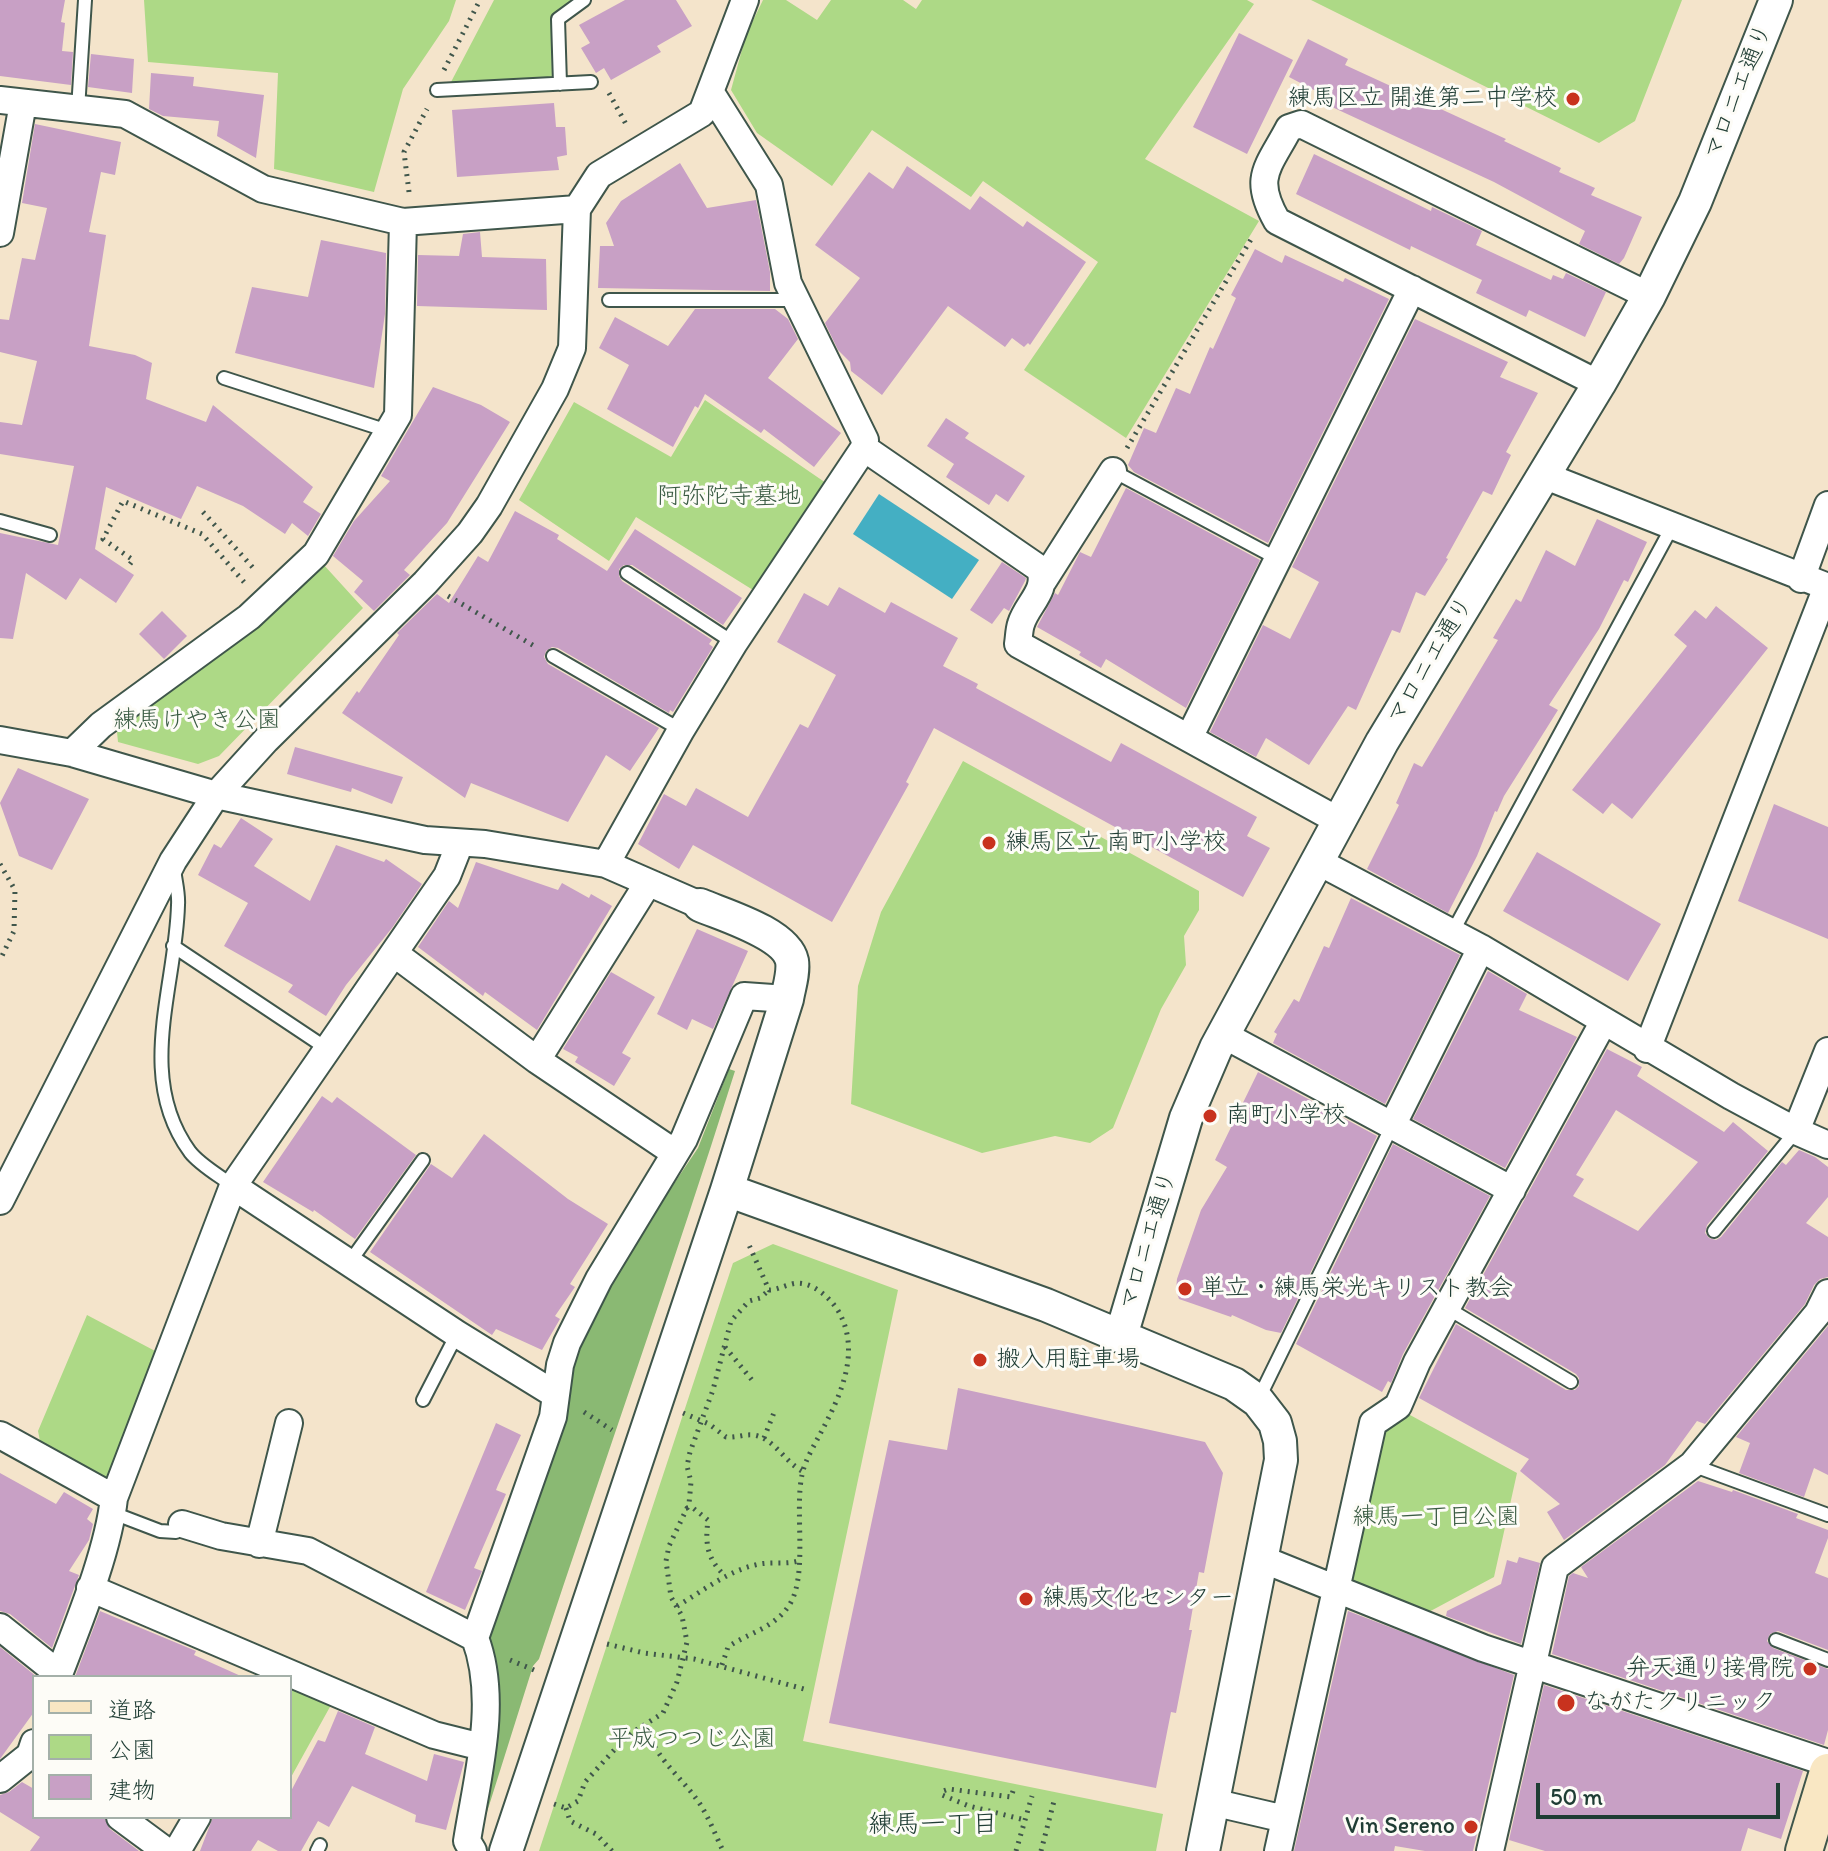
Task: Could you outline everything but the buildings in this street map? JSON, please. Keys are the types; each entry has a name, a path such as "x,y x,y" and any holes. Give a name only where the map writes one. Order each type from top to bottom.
{"main road":[{"path":"1804,1851 1828,1772"}],"street":[{"path":"0,1201 173,861 216,795 266,740 425,583 470,533 489,506 555,389 572,348 577,209 599,175 702,113 745,0"},
{"name":"マロニエ通り","path":"1121,1336 1186,1118 1222,1034 1382,742 1649,296 1700,192 1776,0"},
{"path":"606,864 734,643 864,448 865,440 788,283 769,185 711,93"},
{"path":"0,233 11,101 125,114 263,189 403,222 577,209"},
{"path":"1599,384 1277,221 1269,208 1262,178 1289,128 1301,124 1649,296"},
{"path":"72,753 101,725 249,617 316,554 398,415 403,222"},
{"path":"1189,738 1412,289"},
{"path":"864,448 1035,564 1043,581"},
{"path":"1113,471 1043,581 1021,623 1018,644 1339,821"},
{"path":"1543,475 1801,579 1828,587 1647,1049"},
{"path":"1801,579 1828,505"},
{"path":"0,740 72,753 216,795 425,840 485,844 606,864 769,935 786,949 792,959 787,999 727,1190 506,1851"},
{"path":"0,1627 59,1675 90,1588 113,1505 233,1186 447,876 460,843"},
{"path":"1317,861 1481,948 1647,1049 1796,1131 1828,1145"},
{"path":"537,1060 648,883"},
{"path":"1392,1126 1481,948"},
{"path":"395,954 537,1060 675,1153"},
{"path":"475,1638 553,1417 560,1365 576,1322 684,1139 744,996 787,999"},
{"path":"1278,1851 1373,1423 1398,1406 1417,1362 1604,1021"},
{"path":"1222,1034 1512,1190"},
{"path":"1796,1131 1828,1051"},
{"path":"233,1186 457,1334 556,1395"},
{"path":"727,1190 1046,1305 1234,1384 1258,1401 1275,1423 1281,1450 1203,1851"},
{"path":"1493,1850 1555,1567 1692,1465 1818,1313 1828,1293"},
{"path":"259,1544 289,1423"},
{"path":"0,1435 113,1505"},
{"path":"182,1524 221,1536 308,1551 475,1638 486,1698 482,1747 467,1841 473,1851"},
{"path":"1262,1559 1483,1648 1828,1763"},
{"path":"90,1588 268,1672"},
{"path":"292,1681 434,1735 482,1747"},
{"path":"0,1779 32,1753"},
{"path":"1212,1802 1285,1819"},
{"path":"123,1819 166,1851"},
{"path":"177,1851 196,1819"}],"lane":[{"path":"78,109 85,0"},
{"path":"560,84 558,19 584,0"},
{"path":"437,90 591,82"},
{"path":"609,300 796,300"},
{"path":"224,378 388,431"},
{"path":"1113,471 1278,559"},
{"path":"0,521 50,535"},
{"path":"1452,933 1672,527"},
{"path":"627,573 734,643"},
{"path":"553,656 681,730"},
{"path":"173,861 179,903 161,1027 164,1091 173,1122 191,1154 233,1186"},
{"path":"173,946 329,1050"},
{"path":"1258,1401 1392,1126"},
{"path":"1714,1231 1796,1131"},
{"path":"349,1263 423,1160"},
{"path":"1447,1308 1571,1382"},
{"path":"423,1400 457,1334"},
{"path":"1692,1465 1828,1515"},
{"path":"113,1505 160,1531 176,1532 182,1524"},
{"path":"1776,1640 1828,1660"}],"path":[{"path":"591,82 606,89 633,136"},
{"path":"1113,471 1269,208"},
{"path":"130,564 133,560 103,539 123,501 202,534 269,599"},
{"path":"203,512 269,599"},
{"path":"436,590 553,656"},
{"path":"0,864 15,890 14,931 0,960"},
{"path":"749,1245 769,1290"},
{"path":"546,1801 566,1808 578,1801 585,1782 600,1764 633,1732 663,1713 677,1682 687,1642 682,1616 671,1597 666,1561 669,1546 689,1504 687,1466 690,1452 731,1321 749,1301 760,1298 769,1290 792,1283 812,1286 833,1303 848,1332 849,1364 844,1383 802,1471 796,1590 789,1606 766,1628 728,1647 722,1665"},
{"path":"724,1346 752,1380"},
{"path":"556,1395 621,1435"},
{"path":"764,1438 775,1410"},
{"path":"679,1411 726,1437 754,1435 764,1438 802,1471"},
{"path":"685,1508 693,1508 708,1520 709,1558 724,1575"},
{"path":"677,1606 724,1575 756,1564 798,1561"},
{"path":"602,1643 722,1665 804,1689"},
{"path":"645,1725 650,1740 669,1770 701,1805 723,1851"},
{"path":"1013,1791 1011,1797 949,1789 942,1795 969,1806 1025,1820"},
{"path":"1016,1851 1032,1796"},
{"path":"1041,1851 1054,1801"},
{"path":"566,1808 570,1821 596,1834 612,1851"}],"green space":[{"path":"144,0 456,0 449,21 403,89 374,192 274,169 278,73 148,62"},
{"path":"494,0 574,0 551,18 552,80 451,82"},
{"path":"763,0 786,0 817,20 831,0 903,0 916,9 922,0 1247,0 1254,4 1145,159 1259,221 1126,438 1024,370 1098,262 983,181 971,197 872,130 832,186 757,133 731,90 746,35"},
{"path":"1311,0 1682,0 1635,121 1599,143"},
{"name":"阿弥陀寺墓地","path":"705,400 826,483 753,590 636,517 609,561 519,500 574,402 671,457"},
{"name":"練馬けやき公園","path":"323,564 363,608 219,756 198,764 118,742 117,732 243,635"},
{"path":"963,761 1199,891 1199,910 1184,936 1186,965 1161,1009 1113,1128 1090,1143 1055,1136 982,1153 851,1104 858,986 881,912"},
{"path":"729,1069 735,1071 663,1292 539,1659 533,1666 487,1812 481,1812 490,1633 572,1358 613,1274 698,1148"},
{"name":"平成つつじ公園","path":"773,1244 898,1290 803,1741 1163,1814 1156,1851 539,1851 733,1263"},
{"path":"87,1315 157,1352 114,1474 100,1483 42,1451 38,1431"},
{"name":"練馬一丁目公園","path":"1410,1415 1517,1473 1494,1577 1425,1614 1349,1582 1385,1431"},
{"path":"292,1688 331,1705 292,1775"}],"water":[{"path":"879,494 979,560 952,599 853,534"}],"place":[{"name":"練馬区立 開進第二中学校","path":"1573,99"},
{"name":"練馬区立 南町小学校","path":"989,843"},
{"name":"南町小学校","path":"1210,1116"},
{"name":"単立・練馬栄光キリスト教会","path":"1185,1289"},
{"name":"搬入用駐車場","path":"980,1360"},
{"name":"練馬文化センター","path":"1026,1599"},
{"name":"弁天通り接骨院","path":"1810,1669"},
{"name":"ながたクリニック","path":"1566,1703"},
{"name":"Vin Sereno","path":"1471,1827"}],"district":[{"name":"練馬一丁目","path":"933,1825"}]}
